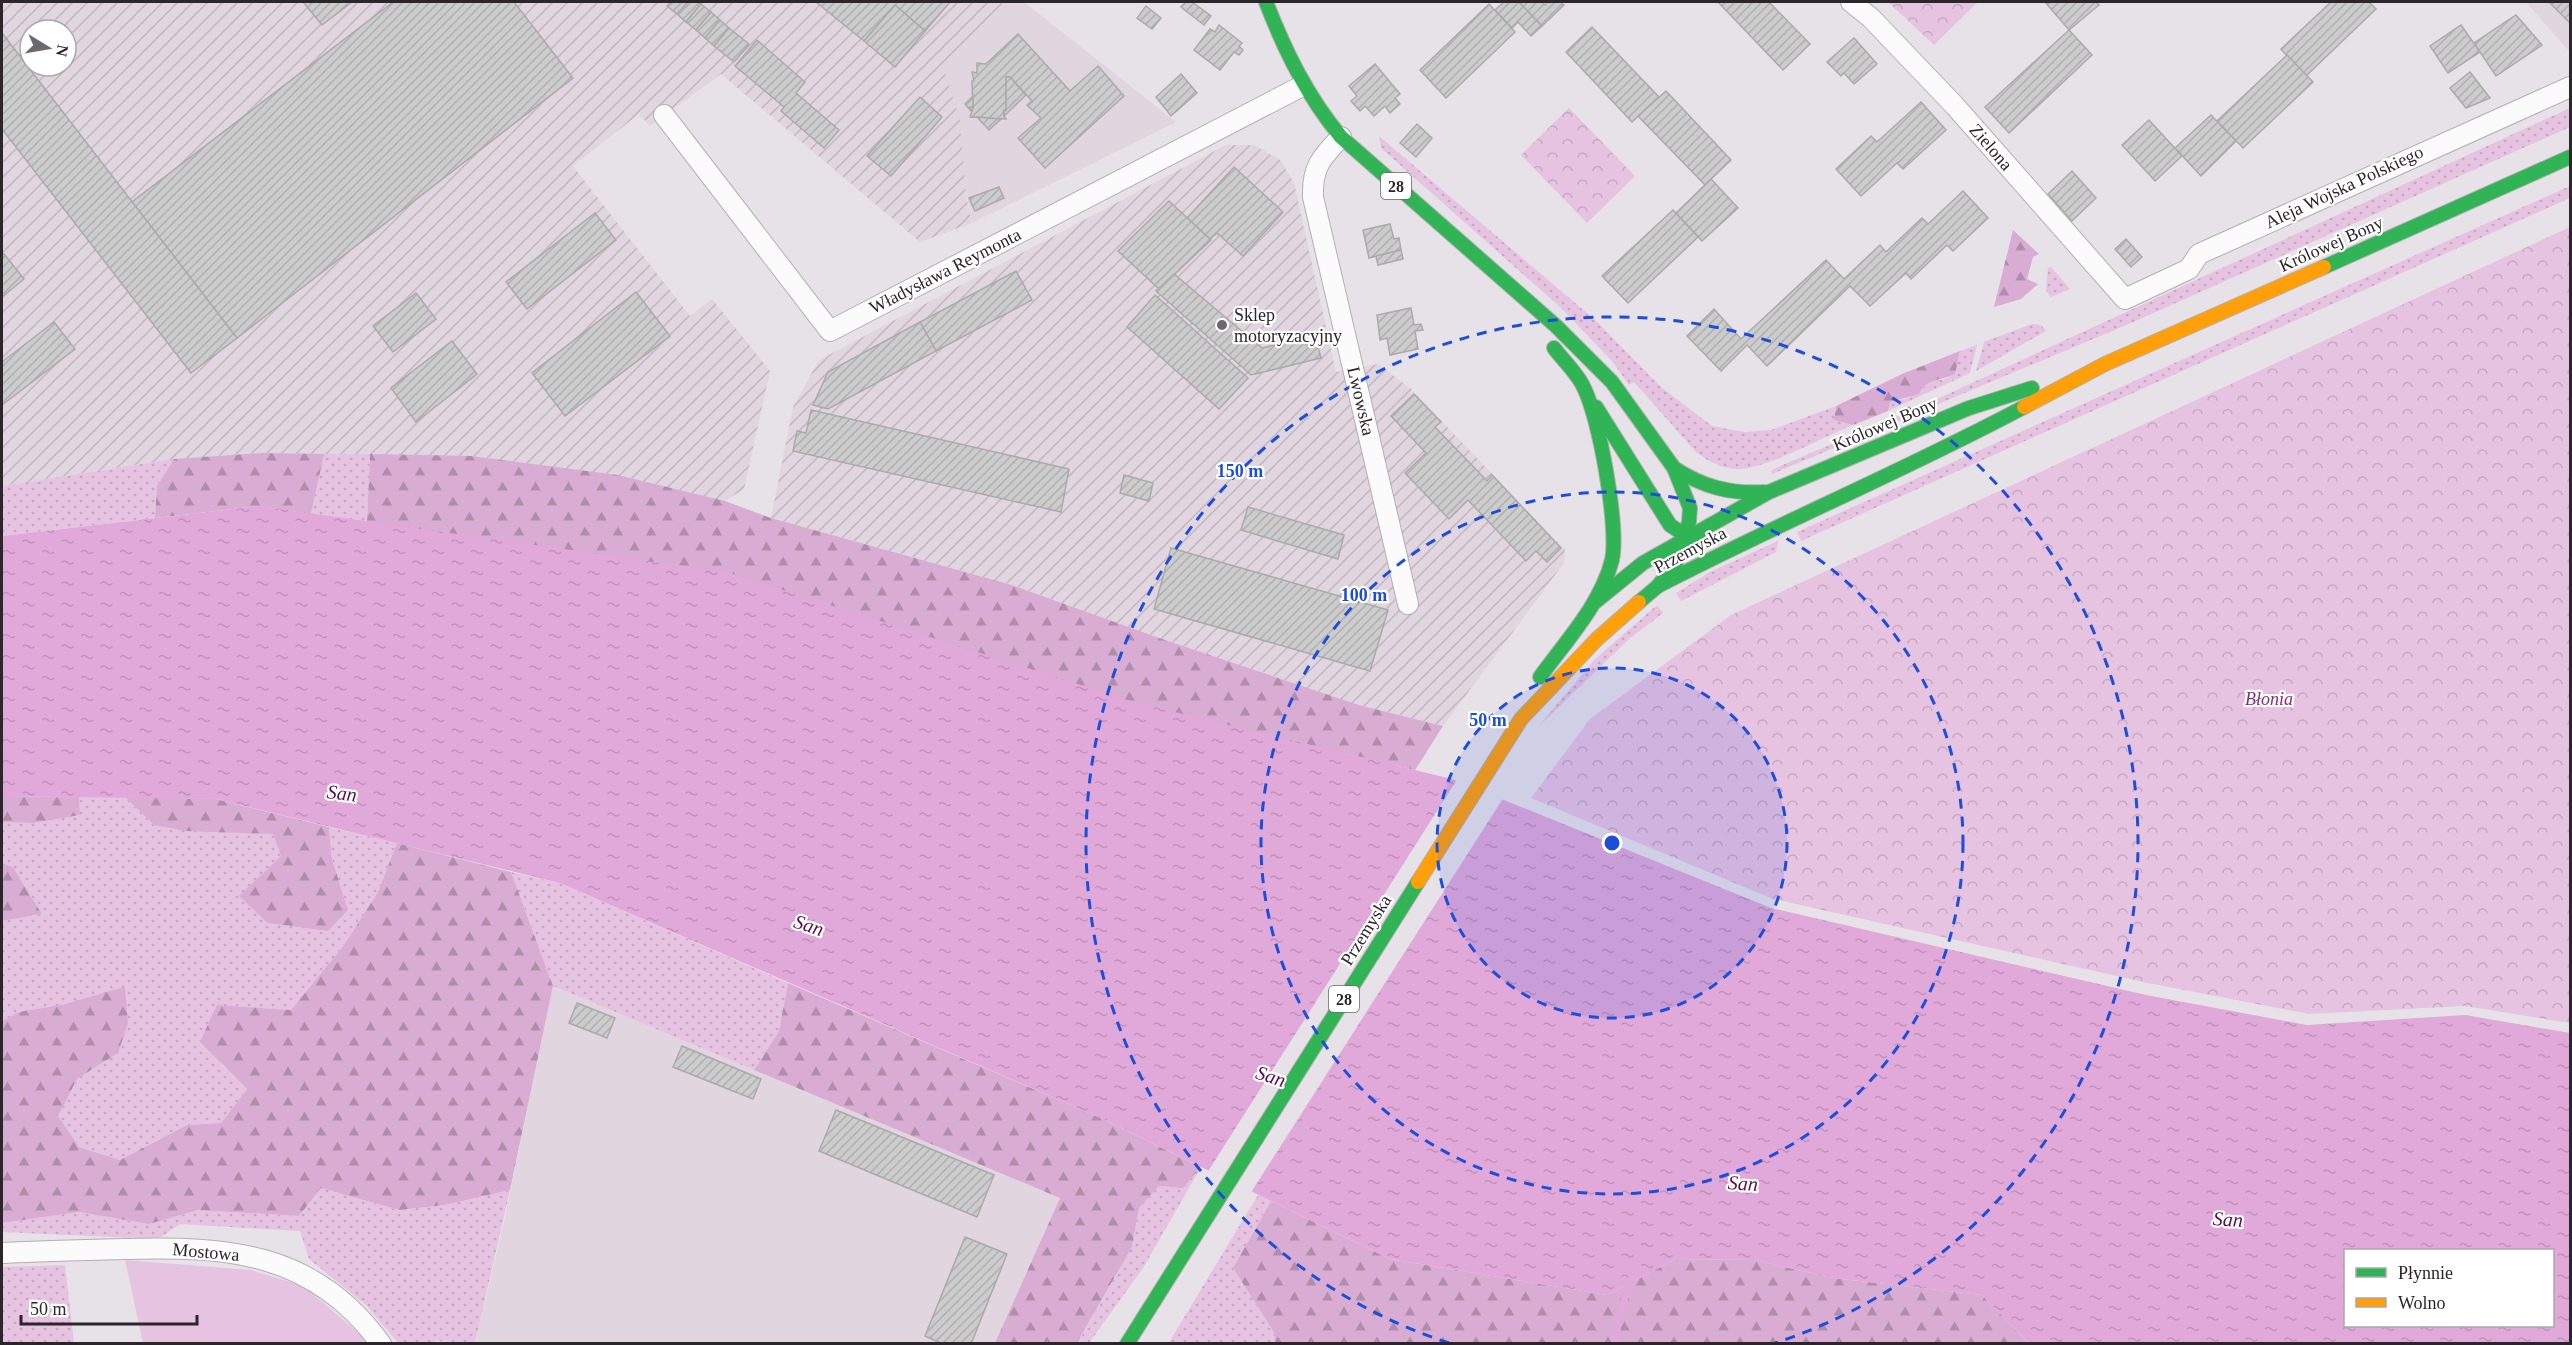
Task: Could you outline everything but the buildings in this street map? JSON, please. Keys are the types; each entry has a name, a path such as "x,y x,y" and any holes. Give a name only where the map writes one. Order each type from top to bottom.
{"main road":[{"name":"28","path":"1267,2 1281,41 1302,86 1319,113 1341,136 1498,278 1556,326 1612,382 1674,468 1684,488 1690,508 1686,536 1676,563 1658,586"},
{"name":"Królowej Bony","path":"1748,539 1938,453 2105,364 2571,157"},
{"name":"28","path":"1498,278 1583,385 1604,456 1611,507 1612,559 1595,602"},
{"name":"Królowej Bony","path":"1686,536 1769,492 1970,408 2105,364"},
{"path":"1583,385 1656,506 1670,525 1686,536 1715,543 1748,539"},
{"path":"1674,468 1698,483 1718,491 1750,494 1769,492"},
{"name":"Przemyska","path":"1127,1344 1521,719 1538,680 1595,602 1642,563 1686,536"},
{"name":"Przemyska","path":"1521,719 1597,639 1658,586 1748,539"}],"street":[{"name":"Zielona","path":"1851,2 1871,18 1955,106 2125,298"},
{"name":"Władysława Reymonta","path":"664,115 830,331 1302,86"},
{"name":"Aleja Wojska Polskiego","path":"2125,298 2189,269 2199,254 2571,87"},
{"name":"Lwowska","path":"1341,136 1316,166 1312,180 1313,197 1408,603"},
{"name":"Mostowa","path":"2,1252 189,1247 236,1252 281,1265 308,1276 368,1325 381,1344"}],"shaded area":[{"path":"2,2 1005,2 944,69 960,120 966,195 972,223 920,242 721,74 650,126 639,114 573,166 690,316 712,299 770,371 744,489 725,501 618,475 261,453 174,459 2,486"},
{"path":"1005,2 1024,2 1176,122 972,223 944,69"},
{"path":"2526,2 2570,2 2570,51 2566,48"},
{"path":"1226,145 1254,145 1280,160 1294,183 1336,372 1378,364 1411,389 1565,550 1564,563 1443,726 1359,705 1162,639 1012,585 771,518 793,407 819,360"},
{"path":"553,986 1060,1198 995,1343 475,1344 504,1222"}],"green space":[{"path":"1888,2 1978,2 1934,45"},
{"path":"1569,108 1635,176 1587,223 1521,155"},
{"path":"2570,108 2570,127 2131,323 1772,474 1771,470 1924,405"},
{"path":"1379,136 1595,320 1661,387 1712,426 1744,432 1771,430 1836,406 1834,420 1853,425 1780,458 1751,467 1727,468 1706,459 1696,452 1634,382 1629,385 1613,362 1561,308 1381,148"},
{"path":"2570,186 2570,198 1801,541 1797,532"},
{"name":"Błonia","path":"2570,227 2570,1023 2465,1006 2309,1014 2148,983 1773,899 1531,798 1590,719 1731,615"},
{"path":"2013,230 2039,254 2033,257 2027,279 2038,284 2021,299 1994,307"},
{"path":"2051,267 2070,289 2051,297 2046,291 2048,268"},
{"path":"2032,324 2041,325 2046,331 1976,371 1984,342"},
{"path":"1977,345 1970,373 1888,411 1890,402 1908,398 1932,379 1943,380 1955,374 1960,351"},
{"path":"1960,351 1955,374 1930,382 1919,394 1890,402 1888,411 1853,425 1834,420 1836,406 1902,374"},
{"path":"261,453 324,454 311,514 259,506 155,518 157,486 174,459"},
{"path":"324,454 370,454 367,522 311,514"},
{"path":"370,454 471,456 618,475 725,501 771,518 1012,585 1162,639 1359,705 1443,726 1415,770 367,522"},
{"path":"174,459 157,486 155,518 2,536 2,486"},
{"path":"1778,541 1776,552 1681,601 1676,593 1710,572"},
{"path":"1657,605 1663,613 1628,640 1538,727 1594,660"},
{"path":"2,796 79,797 80,815 34,823 2,822"},
{"path":"79,797 125,797 154,825 273,834 281,856 240,896 348,910 332,859 329,827 397,843 378,892 344,945 291,1010 217,1006 221,1064 247,1089 221,1123 187,1125 120,1160 79,1147 57,1116 77,1079 118,1053 65,1004 19,1012 2,1021 2,921 42,914 13,867 2,863 2,822 34,823 80,815"},
{"path":"125,797 216,799 329,827 332,859 348,910 328,931 268,923 239,896 281,856 273,834 185,831 154,825"},
{"path":"397,843 511,872 553,986 510,1190 445,1205 399,1210 321,1188 299,1216 198,1210 149,1224 79,1212 2,1223 2,1021 19,1012 65,1004 125,987 128,1023 118,1053 77,1079 58,1116 79,1147 120,1160 187,1125 221,1123 247,1089 200,1042 217,1005 291,1010 344,945 378,892"},
{"path":"2,863 13,867 42,914 2,921"},
{"path":"511,872 560,883 788,983 779,1031 754,1070 553,986"},
{"path":"788,983 1105,1120 1201,1167 1183,1188 1159,1186 1139,1208 1132,1247 1077,1343 995,1343 1060,1198 754,1070 779,1031"},
{"path":"1201,1167 1143,1268 1089,1343 1077,1344 1132,1247 1139,1208 1159,1186 1183,1188"},
{"path":"321,1188 399,1210 445,1205 510,1190 475,1343 436,1341 435,1343 398,1343 367,1306 309,1259 300,1231 180,1224 158,1239 2,1232 2,1223 79,1212 149,1224 198,1210 299,1216"},
{"path":"1258,1195 1271,1201 1233,1268 1275,1334 1275,1343 1168,1344"},
{"path":"1271,1201 1390,1259 1607,1295 1676,1259 1754,1260 1833,1278 1982,1295 2029,1343 1275,1343 1275,1334 1233,1268"},
{"path":"125,1260 251,1270 304,1286 370,1343 143,1343"},
{"path":"65,1265 74,1343 2,1343 2,1267"}],"water":[{"name":"San","path":"259,506 727,572 1134,702 1452,779 1771,908 2146,995 2307,1025 2465,1015 2570,1033 2570,1343 2029,1343 1982,1295 1833,1278 1754,1260 1676,1259 1607,1295 1390,1259 1105,1120 560,883 216,799 2,796 2,536"}],"pier":[{"path":"1458,778 1504,797 1250,1194 1207,1173"}],"waterway":[{"path":"1615,1344 1620,1312 1633,1274"}],"traffic: fast":[{"path":"1266,2 1298,72 1318,106 1341,137 1556,326 1612,382 1674,468 1690,508 1689,522 1676,563 1658,586 1639,602"},
{"path":"2324,267 2570,157"},
{"path":"1540,677 1582,622 1600,592 1612,560 1613,544 1610,498 1595,419 1582,384 1554,348"},
{"path":"1595,602 1643,563 1769,492 1969,408 2032,388"},
{"path":"1596,407 1670,525 1686,536 1702,542"},
{"path":"1658,586 2024,407"},
{"path":"1674,468 1717,488 1740,492 1764,492"},
{"path":"1127,1344 1418,882"}],"traffic: slow":[{"path":"2024,407 2105,364 2324,267"},
{"path":"1418,882 1521,719 1597,639 1639,602"}],"place":[{"name":"Sklep motoryzacyjny","path":"1222,325"}]}
